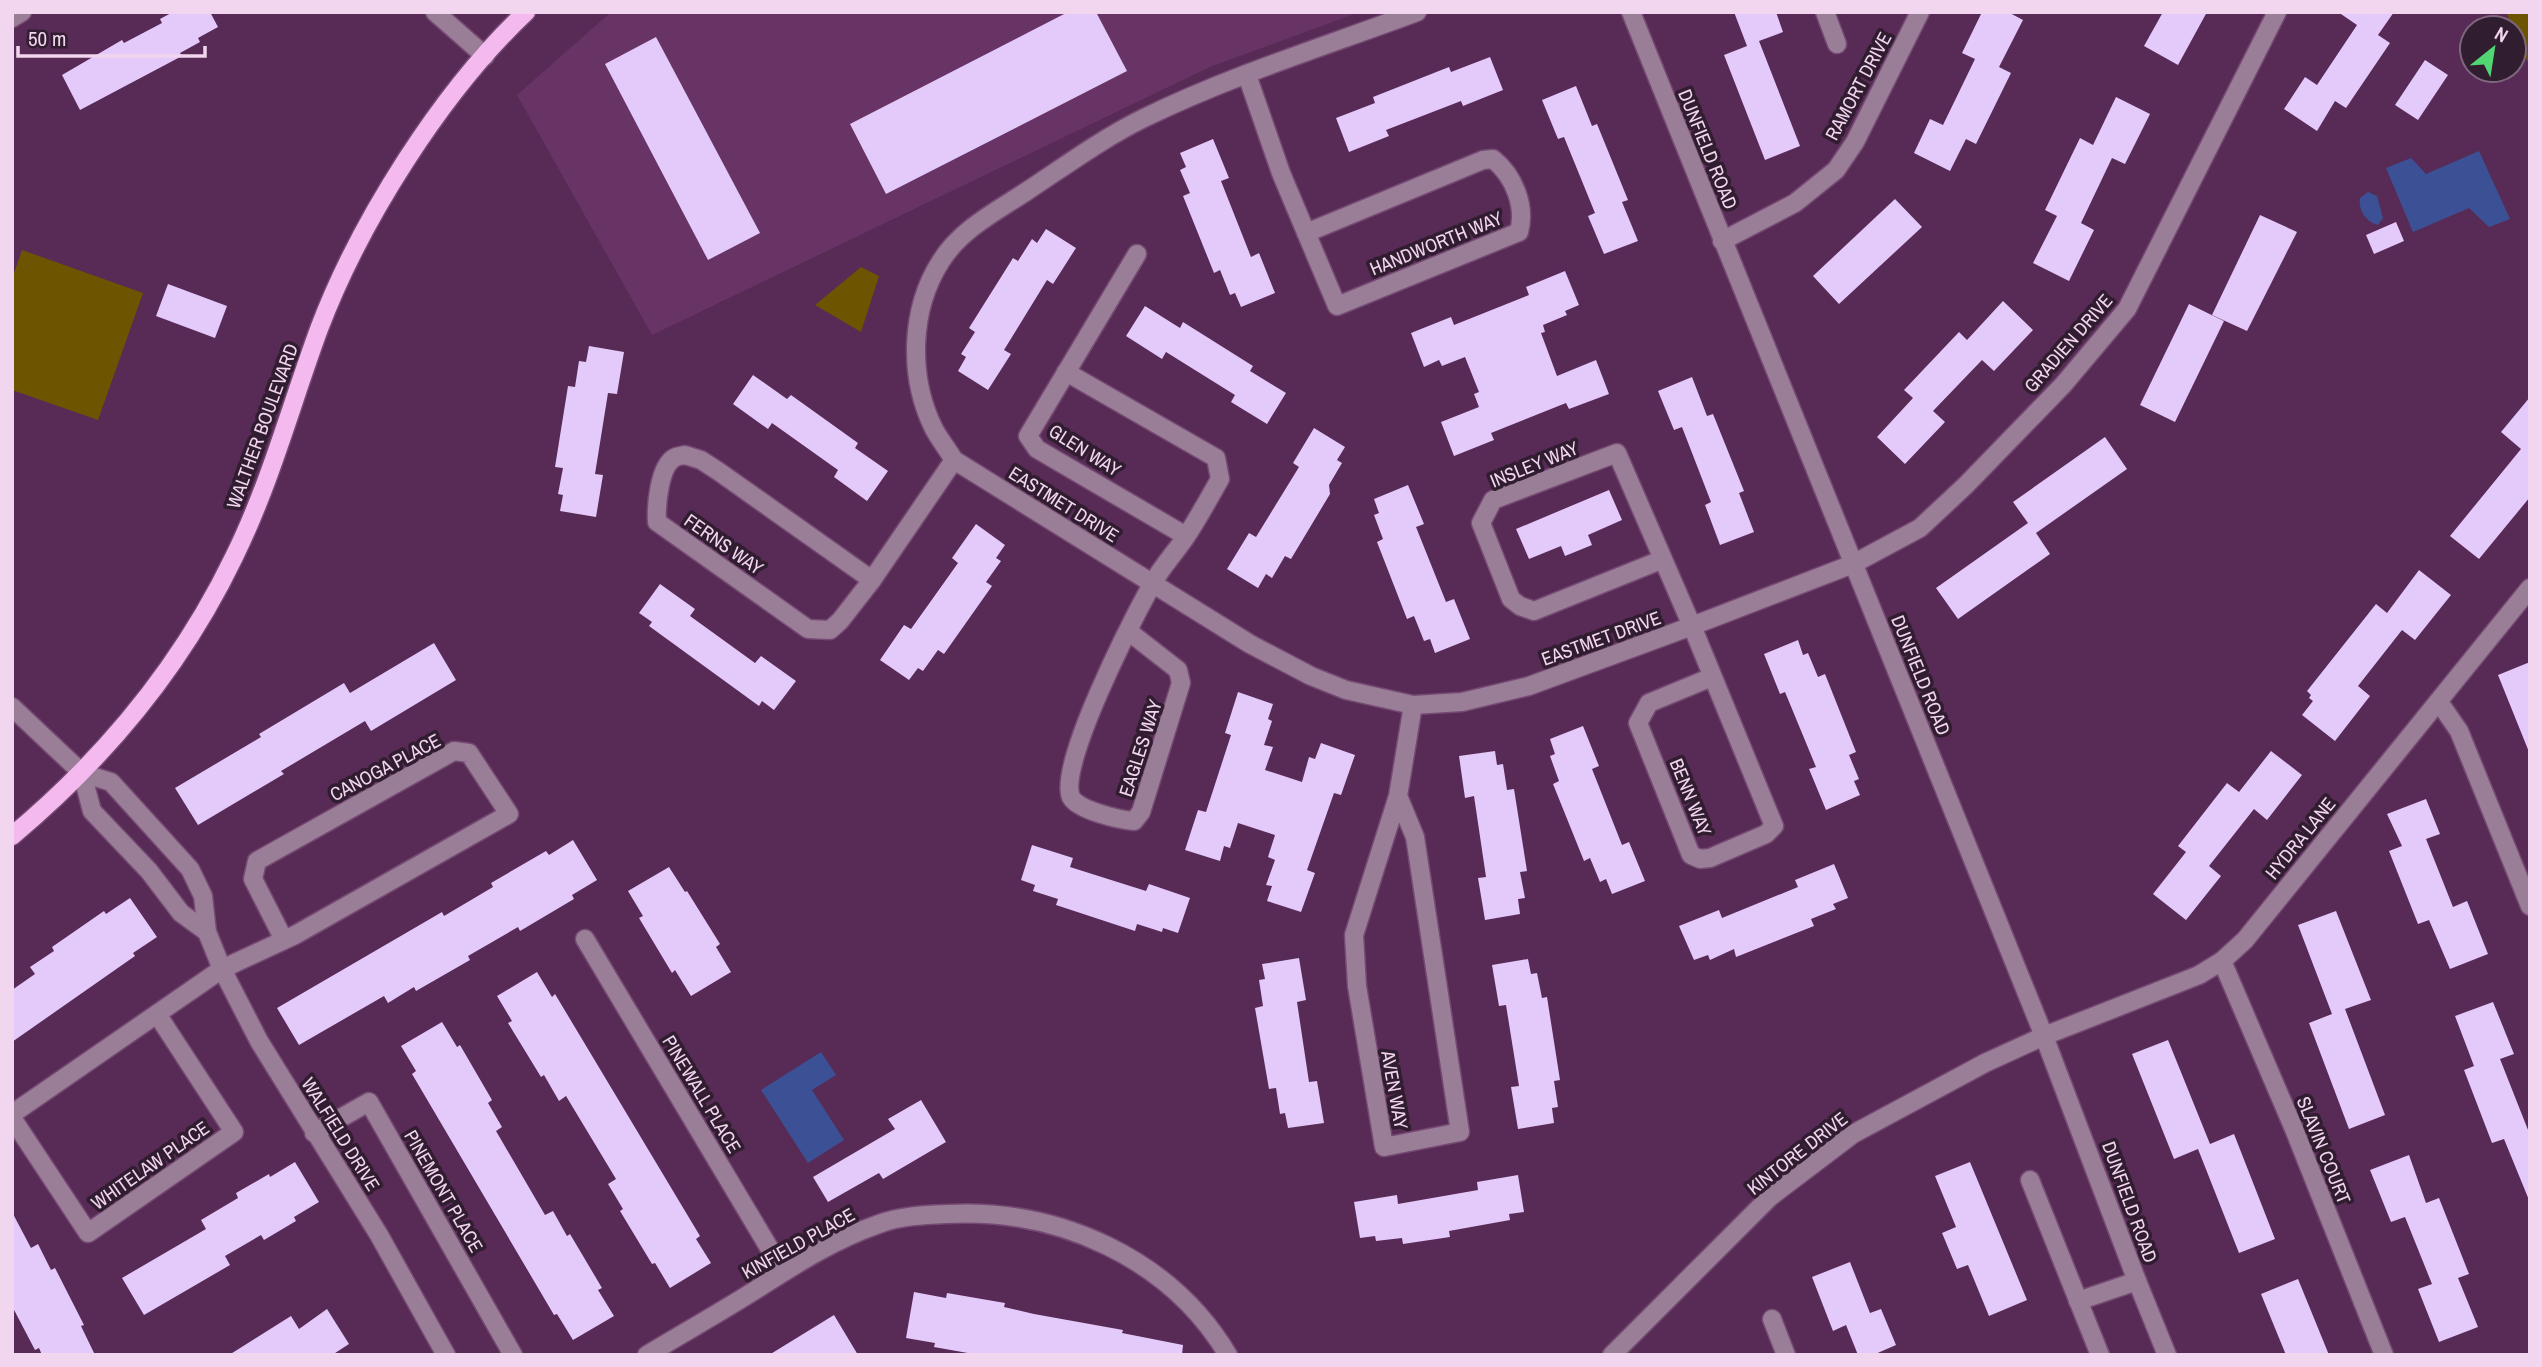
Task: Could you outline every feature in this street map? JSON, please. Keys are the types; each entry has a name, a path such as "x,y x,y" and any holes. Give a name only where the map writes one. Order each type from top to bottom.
{"main road":[{"name":"WALTHER BOULEVARD","path":"12,836 82,773 138,708 199,621 235,556 262,491 320,327 345,270 406,159 485,56 526,12"}],"street":[{"path":"12,18 22,12"},
{"path":"435,12 485,56"},
{"name":"EASTMET DRIVE","path":"1417,12 1192,96 1115,134 977,224 956,242 942,258 920,305 916,342 918,375 924,403 934,429 954,460 1250,644 1311,676 1346,690 1413,705 1462,702 1529,686 1853,564"},
{"name":"DUNFIELD ROAD","path":"1631,12 2044,1036 2167,1355"},
{"path":"1825,12 1837,44"},
{"name":"RAMORT DRIVE","path":"1722,241 1795,203 1836,170 1855,142 1920,12"},
{"name":"GRADIEN DRIVE","path":"1853,564 1920,528 1966,485 2063,385 2114,327 2143,281 2277,12"},
{"name":"HANDWORTH WAY","path":"1247,75 1281,173 1306,233 1337,306 1519,232 1521,207 1516,191 1502,166 1493,159 1483,160 1306,233"},
{"name":"GLEN WAY","path":"1136,254 1028,436 1037,449 1186,536"},
{"path":"1066,372 1216,458 1220,478 1186,536 1152,583"},
{"name":"INSLEY WAY","path":"1661,560 1534,611 1511,599 1481,523 1493,500 1617,453 1661,560 1692,626"},
{"name":"FERNS WAY","path":"872,580 701,460 685,455 673,458 665,469 656,508 657,522 808,629 830,630 872,580 954,460"},
{"name":"EAGLES WAY","path":"1128,631 1178,670 1181,683 1141,812 1134,821 1125,821 1079,806 1071,797 1069,779 1102,684 1128,631 1152,583"},
{"name":"HYDRA LANE","path":"2044,1036 2199,975 2222,961 2245,940 2530,588"},
{"name":"BENN WAY","path":"1692,626 1773,826 1766,834 1710,858 1700,859 1691,855 1638,723 1648,703 1712,677"},
{"path":"2439,702 2459,731 2530,906"},
{"name":"AVEN WAY","path":"1398,796 1415,837 1460,1132 1384,1147 1357,986 1353,935 1398,796 1413,705"},
{"path":"12,707 82,773 92,811 149,871 181,913 207,932"},
{"name":"CANOGA PLACE","path":"222,969 284,940 509,814 469,753 454,751 257,861 253,879 284,940"},
{"name":"WALFIELD DRIVE","path":"82,773 111,782 190,869 203,896 207,932 222,969 260,1041 379,1235 446,1355"},
{"name":"PINEWALL PLACE","path":"584,939 783,1271"},
{"name":"SLAVIN COURT","path":"2222,961 2294,1129 2385,1355"},
{"name":"WHITELAW PLACE","path":"157,1014 234,1132 88,1233 12,1116 157,1014 222,969"},
{"name":"KINTORE DRIVE","path":"1612,1355 1770,1197 1853,1134 1985,1063 2044,1036"},
{"name":"PINEMONT PLACE","path":"314,1133 369,1102 513,1355"},
{"path":"2030,1180 2100,1355"},
{"name":"KINFIELD PLACE","path":"647,1355 783,1271 849,1235 882,1223 916,1216 996,1215 1040,1221 1084,1236 1145,1266 1194,1309 1228,1355"},
{"path":"2078,1301 2137,1281"},
{"path":"1772,1319 1786,1355"}],"shaded area":[{"path":"611,12 1360,12 1210,67 652,335 517,95"},
{"path":"2506,12 2530,12 2530,67 2528,14"},
{"path":"22,250 143,293 98,420 12,390 12,279"},
{"path":"861,267 879,276 861,332 815,305"}],"water":[{"path":"2479,151 2510,219 2489,227 2469,208 2413,232 2386,168 2411,158 2426,174"},
{"path":"2368,192 2377,196 2383,218 2378,225 2367,218 2360,207 2360,198"},
{"path":"821,1052 836,1075 812,1090 844,1140 808,1163 761,1090"}],"building":[{"path":"173,12 210,12 218,27 198,38 200,42 180,53 182,56 80,110 62,75 122,40 124,43 162,23 160,19"},
{"path":"1068,12 1096,12 1127,71 886,194 850,124"},
{"path":"1734,12 1776,12 1783,32 1759,41 1800,146 1765,160 1724,55 1747,46"},
{"path":"1982,12 2008,12 2023,20 1999,67 2011,73 1976,144 1966,139 1950,171 1914,153 1930,119 1943,125 1975,59 1962,53"},
{"path":"2163,12 2207,12 2178,65 2144,46"},
{"path":"2338,12 2394,12 2378,35 2390,43 2346,108 2335,101 2317,131 2284,109 2305,77 2317,85 2357,25"},
{"path":"656,37 760,233 708,260 605,64"},
{"path":"1490,57 1503,90 1463,106 1461,101 1386,130 1389,136 1349,152 1336,118 1375,103 1373,97 1449,67 1451,72"},
{"path":"2425,60 2448,75 2418,120 2395,105"},
{"path":"1576,86 1592,126 1597,124 1628,200 1622,202 1638,241 1604,254 1588,216 1595,213 1564,137 1558,139 1542,100"},
{"path":"2116,97 2150,114 2125,164 2112,158 2081,223 2094,230 2069,281 2033,263 2057,216 2045,210 2080,138 2093,145"},
{"path":"1213,139 1229,178 1221,181 1251,257 1259,253 1275,293 1241,307 1235,293 1230,295 1220,270 1214,273 1183,196 1190,193 1180,170 1186,167 1180,153"},
{"path":"1895,199 1922,227 1839,304 1813,276"},
{"path":"2260,215 2297,232 2247,331 2212,315"},
{"path":"2396,222 2404,241 2374,254 2366,235"},
{"path":"1046,229 1076,248 1053,284 1047,280 1004,350 1011,354 988,390 958,371 966,357 961,354 975,332 969,328 1013,258 1018,261 1032,239 1037,243"},
{"path":"1565,271 1579,305 1565,311 1567,315 1543,325 1545,332 1541,333 1557,376 1596,360 1609,394 1569,409 1566,403 1491,433 1494,440 1454,456 1441,422 1479,407 1474,394 1479,392 1465,357 1442,366 1439,360 1424,367 1411,333 1451,317 1454,325 1529,295 1526,287"},
{"path":"168,284 227,306 215,338 156,316"},
{"path":"2003,301 2033,330 1994,371 1982,360 1933,411 1945,422 1905,464 1877,437 1913,398 1904,390 1959,332 1967,340"},
{"path":"2189,304 2224,321 2175,422 2140,405"},
{"path":"1145,306 1180,328 1183,322 1253,366 1250,371 1286,393 1267,424 1231,402 1235,395 1166,352 1162,359 1126,336"},
{"path":"589,346 624,352 617,394 608,393 595,474 603,475 596,517 560,511 563,495 558,494 563,468 555,467 568,386 575,387 579,361 586,362"},
{"path":"753,375 787,399 791,395 858,443 855,448 888,471 867,501 834,477 838,470 772,423 768,429 733,404"},
{"path":"1692,377 1707,416 1713,414 1744,491 1739,493 1754,532 1720,545 1705,505 1711,502 1682,427 1674,430 1658,391"},
{"path":"2530,397 2530,497 2479,559 2450,536 2521,449 2501,432"},
{"path":"1314,428 1345,447 1337,460 1342,463 1329,485 1330,494 1291,559 1285,556 1272,578 1266,574 1258,588 1227,569 1249,533 1256,537 1299,467 1293,463"},
{"path":"2105,437 2127,469 2036,533 2050,554 1958,619 1936,588 2028,523 2013,502"},
{"path":"1408,485 1424,524 1416,527 1446,602 1454,599 1470,639 1435,653 1430,639 1424,641 1414,616 1407,619 1377,542 1383,539 1374,515 1379,513 1374,499"},
{"path":"1609,490 1622,520 1588,535 1592,545 1565,556 1561,546 1529,559 1516,529"},
{"path":"976,524 1005,545 996,558 1001,561 986,582 992,586 944,654 938,650 923,671 918,668 909,680 880,660 904,625 911,629 958,563 952,558"},
{"path":"2419,570 2451,595 2415,640 2402,630 2358,686 2370,696 2335,741 2302,715 2313,701 2307,691 2376,604 2387,613"},
{"path":"660,584 695,609 690,616 755,663 761,656 796,681 774,710 762,701 759,706 649,626 652,622 639,613"},
{"path":"1798,640 1803,655 1808,653 1818,677 1825,674 1856,752 1849,755 1859,779 1854,781 1860,795 1826,810 1809,769 1816,767 1785,692 1780,694 1764,654"},
{"path":"434,643 456,680 371,731 365,721 281,771 284,774 198,825 175,788 344,683 350,693"},
{"path":"2530,662 2530,752 2529,752 2498,675"},
{"path":"1238,692 1273,704 1268,719 1272,721 1264,745 1273,747 1265,770 1302,782 1309,757 1315,759 1321,743 1355,755 1341,795 1334,793 1307,870 1315,873 1301,912 1267,901 1272,886 1266,885 1275,860 1268,857 1275,835 1238,823 1230,848 1224,846 1220,861 1185,850 1198,810 1206,812 1231,735 1225,733"},
{"path":"1583,726 1599,766 1592,769 1622,845 1629,842 1645,881 1612,894 1606,879 1600,882 1590,858 1584,861 1553,784 1559,781 1550,756 1555,754 1550,739"},
{"path":"1495,751 1497,765 1503,764 1507,790 1514,789 1527,871 1520,872 1525,898 1518,899 1520,914 1485,920 1478,878 1486,877 1474,796 1465,798 1459,756"},
{"path":"2271,751 2302,775 2267,820 2254,809 2209,866 2221,876 2186,920 2153,894 2186,852 2178,846 2227,783 2239,792"},
{"path":"2426,799 2440,834 2426,839 2453,907 2467,901 2488,954 2450,969 2429,920 2418,924 2389,851 2402,846 2387,814"},
{"path":"573,840 597,880 572,895 574,899 520,931 518,927 468,956 470,960 416,991 414,987 388,1003 384,996 299,1045 277,1008 442,912 444,916 493,887 491,883 546,851 549,855"},
{"path":"1032,845 1073,858 1070,867 1146,891 1149,884 1190,898 1178,933 1163,928 1162,932 1137,924 1135,931 1056,905 1058,899 1033,891 1035,885 1021,880"},
{"path":"1834,864 1848,898 1833,904 1836,909 1811,919 1814,926 1736,957 1734,949 1710,960 1708,955 1694,960 1679,926 1719,910 1722,918 1798,887 1795,880"},
{"path":"669,867 720,944 716,947 731,972 691,996 675,970 672,973 639,918 643,916 628,891"},
{"path":"130,898 157,937 133,953 135,956 12,1042 12,990 35,974 30,967 54,951 52,947 104,911 106,914"},
{"path":"2336,911 2371,1000 2345,1009 2385,1115 2349,1129 2309,1023 2332,1014 2298,925"},
{"path":"1299,958 1306,1000 1297,1002 1309,1082 1317,1081 1324,1123 1288,1128 1285,1113 1280,1114 1276,1088 1269,1089 1255,1008 1263,1006 1259,980 1265,979 1262,964"},
{"path":"1528,959 1531,974 1537,973 1542,998 1547,997 1560,1080 1554,1081 1558,1107 1552,1108 1554,1123 1518,1129 1511,1087 1519,1086 1506,1005 1499,1006 1492,965"},
{"path":"537,972 552,997 555,994 700,1236 696,1239 711,1263 670,1288 620,1211 623,1209 608,1184 616,1179 566,1096 559,1101 508,1023 512,1021 497,996"},
{"path":"2493,1002 2514,1054 2500,1059 2530,1135 2529,1200 2504,1139 2492,1143 2464,1070 2474,1066 2455,1016"},
{"path":"442,1022 457,1047 460,1045 492,1100 488,1103 502,1127 496,1131 545,1215 553,1211 567,1236 570,1234 602,1288 598,1290 614,1316 573,1340 557,1314 554,1315 412,1074 416,1071 401,1046"},
{"path":"2168,1040 2210,1144 2234,1134 2275,1239 2239,1253 2198,1149 2174,1159 2132,1054"},
{"path":"921,1100 946,1142 883,1179 879,1173 828,1202 813,1177 895,1129 888,1119"},
{"path":"2409,1155 2426,1203 2439,1198 2469,1274 2458,1278 2478,1327 2439,1342 2418,1289 2432,1284 2405,1217 2391,1222 2370,1170"},
{"path":"295,1162 319,1202 294,1217 296,1221 264,1240 261,1235 225,1256 230,1265 144,1315 122,1278 206,1229 201,1220 238,1198 236,1193"},
{"path":"1970,1162 2027,1300 1989,1316 1968,1265 1957,1269 1942,1233 1956,1227 1935,1176"},
{"path":"1518,1175 1524,1212 1509,1214 1510,1220 1449,1231 1450,1237 1403,1244 1402,1238 1376,1241 1375,1236 1360,1238 1354,1202 1397,1195 1398,1204 1478,1190 1477,1182"},
{"path":"12,1212 31,1248 38,1244 51,1270 55,1268 84,1325 81,1326 95,1355 42,1355 39,1348 35,1350 12,1306"},
{"path":"1850,1262 1870,1313 1881,1309 1896,1345 1873,1355 1858,1355 1846,1325 1833,1331 1812,1277"},
{"path":"2298,1279 2329,1355 2286,1355 2261,1294"},
{"path":"914,1292 946,1298 947,1293 1005,1303 1004,1307 1034,1314 1123,1330 1122,1333 1183,1345 1182,1355 979,1355 934,1347 935,1343 906,1338"},
{"path":"327,1309 349,1344 332,1355 229,1355 291,1316 299,1329"},
{"path":"834,1315 858,1355 769,1355"}]}
